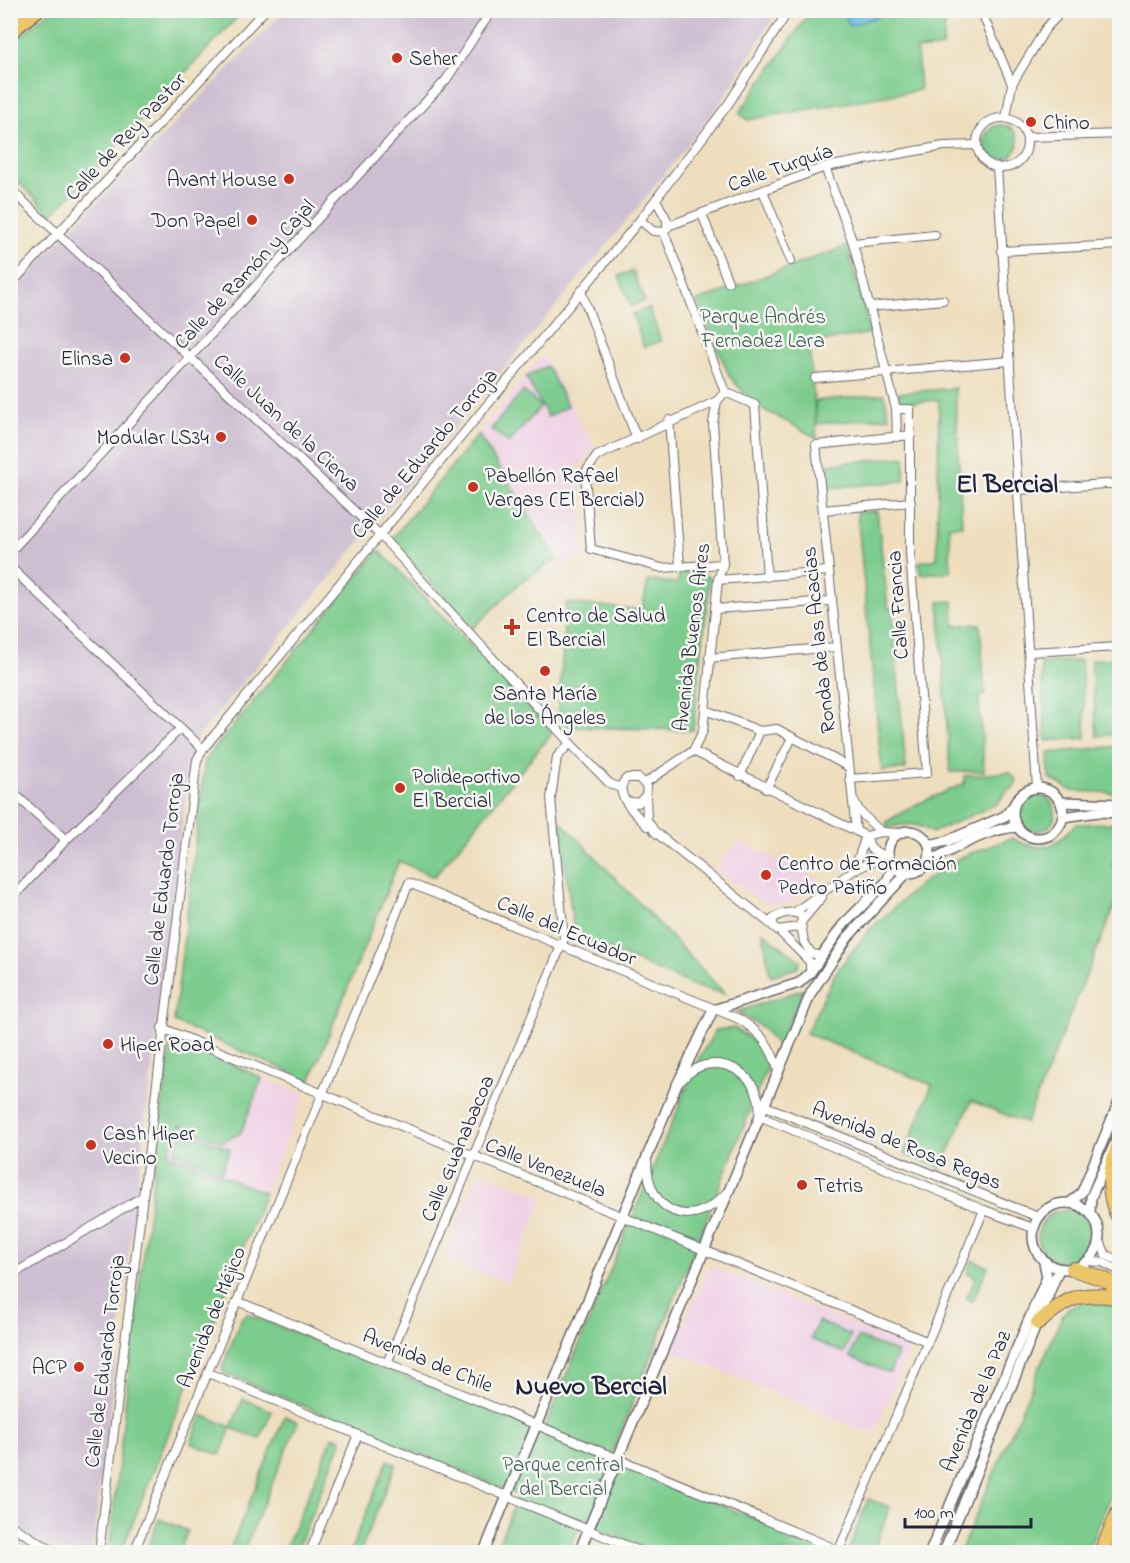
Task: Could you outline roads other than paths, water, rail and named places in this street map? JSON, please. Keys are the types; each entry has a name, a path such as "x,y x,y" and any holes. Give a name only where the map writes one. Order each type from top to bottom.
{"highway":[{"path":"10,19 20,10"},
{"path":"10,33 38,10"},
{"path":"1119,1141 1109,1181 1110,1194 1119,1220"},
{"path":"1066,1269 1104,1279 1119,1289"},
{"path":"1038,1323 1065,1301 1079,1295 1094,1293 1119,1298"},
{"path":"1101,1552 1119,1509"}],"street":[{"name":"Calle de Rey Pastor","path":"10,285 265,10"},
{"name":"Calle de Ramón y Cajal","path":"10,552 446,80 492,10"},
{"path":"767,577 755,405 725,392 656,200 729,103 789,10"},
{"path":"984,10 985,20 1012,84"},
{"path":"1006,118 1012,84 1046,28 1063,10"},
{"path":"1006,118 1023,129 1026,137 1025,152 1014,165 997,167 983,159 977,145 981,129 987,123 1006,118"},
{"path":"1026,137 1119,134"},
{"name":"Calle Turquía","path":"666,229 825,167 944,146 977,145"},
{"path":"825,167 854,243 896,408 897,437 911,435"},
{"path":"997,167 1037,788"},
{"name":"Calle Juan de la Cierva","path":"10,189 380,535 570,743 609,783 620,788"},
{"path":"763,191 791,261"},
{"name":"Calle de Eduardo Torroja","path":"99,1552 194,771 203,749 656,200"},
{"path":"702,214 728,282"},
{"path":"640,220 653,231 666,229"},
{"path":"854,243 935,235"},
{"path":"1001,251 1119,245"},
{"path":"581,291 638,439"},
{"path":"869,307 943,300"},
{"path":"816,378 1010,361"},
{"path":"723,564 662,568 591,549 585,473 597,456 638,439 669,420 717,401 725,392"},
{"name":"Avenida Buenos Aires","path":"645,783 693,751 703,731 718,580 723,564 713,423 717,401"},
{"name":"Calle Francia","path":"850,779 927,773 910,553 910,408 896,408"},
{"path":"669,420 680,566"},
{"name":"Ronda de las Acacias","path":"856,831 830,601 816,445 897,437"},
{"path":"1018,490 1119,483"},
{"path":"823,510 911,502"},
{"path":"10,567 203,749"},
{"path":"718,580 828,571"},
{"path":"715,609 830,601"},
{"path":"1029,652 1119,646"},
{"path":"709,658 836,648"},
{"path":"705,710 760,731 777,729 849,767"},
{"path":"10,900 66,840 181,728"},
{"path":"740,776 760,731"},
{"path":"766,789 792,738"},
{"name":"Calle Guanabacoa","path":"387,1363 564,939 551,798 557,757 570,743"},
{"path":"693,751 766,789 866,836 881,832 915,832 924,837 929,845 929,861"},
{"path":"655,832 647,820 645,783 639,778 631,777 624,781 620,788 621,795 645,825 776,928 810,962 810,973"},
{"path":"929,845 947,841 1005,816 1018,796 1037,788 1051,790 1061,802 1063,817 1059,828 1042,837 1036,838 1024,834 1017,827 1014,805"},
{"path":"10,790 66,840"},
{"path":"626,801 638,803 646,795"},
{"path":"852,797 860,812 881,832"},
{"path":"1061,802 1119,804"},
{"path":"1063,817 1098,812 1119,813"},
{"path":"579,1552 778,1070 811,993 825,968 848,937 906,874 922,870 929,861 968,841 1006,828 1017,827"},
{"path":"484,1552 675,1089 712,1010 799,983 810,973 843,925 887,881 890,844 900,833"},
{"path":"866,836 871,849 906,874"},
{"path":"854,870 866,836"},
{"path":"750,908 768,916 795,912 854,870 888,860"},
{"name":"Calle del Ecuador","path":"409,883 712,1010 739,1019 758,1031 772,1051 778,1070"},
{"name":"Avenida de Méjico","path":"134,1552 409,883"},
{"path":"776,928 790,929 802,922 829,889"},
{"path":"795,912 801,915 804,942 811,953 821,956"},
{"path":"776,928 773,919 777,916"},
{"name":"Calle Venezuela","path":"162,1028 623,1219 926,1341"},
{"path":"675,1089 685,1076 699,1067 715,1063 732,1066 745,1074 754,1084 760,1100 759,1116"},
{"path":"1119,1099 1082,1192 1070,1203 1047,1208 1038,1217 1033,1228 1033,1242 1044,1262 1066,1269 1089,1261 1102,1262 1119,1271"},
{"name":"Avenida de Rosa Regas","path":"764,1105 1038,1217"},
{"name":"Avenida de Rosa Regas","path":"759,1116 984,1210 1033,1228"},
{"path":"1119,1132 1091,1197 1090,1212 1099,1230 1100,1241 1106,1255 1119,1261"},
{"path":"647,1161 647,1175 653,1194 660,1202 677,1213 699,1213 714,1207 728,1191"},
{"path":"10,1276 142,1197"},
{"path":"1070,1203 1090,1212"},
{"path":"834,1550 842,1543 926,1341 984,1210"},
{"path":"1089,1261 1100,1241"},
{"name":"Avenida de la Paz","path":"930,1552 1047,1277 1044,1262"},
{"name":"Avenida de la Paz","path":"944,1552 1038,1323 1066,1269"},
{"name":"Avenida de Chile","path":"237,1301 834,1550"},
{"path":"208,1373 357,1437 642,1552"},
{"path":"310,1552 357,1437"},
{"path":"10,1526 55,1552"}],"water":[{"path":"844,11 878,11 880,16 849,26"}],"place":[{"name":"Seher","path":"397,58"},
{"name":"Chino","path":"1031,122"},
{"name":"Avant House","path":"289,179"},
{"name":"Don Papel","path":"252,220"},
{"name":"Elinsa","path":"125,358"},
{"name":"Modular LS34","path":"221,437"},
{"name":"Pabellón Rafael Vargas (El Bercial)","path":"473,487"},
{"name":"Centro de Salud El Bercial","path":"512,627"},
{"name":"Santa María de los Ángeles","path":"545,671"},
{"name":"Polideportivo El Bercial","path":"400,788"},
{"name":"Centro de Formación Pedro Patiño","path":"766,875"},
{"name":"Hiper Road","path":"108,1044"},
{"name":"Cash Hiper Vecino","path":"91,1145"},
{"name":"Tetris","path":"802,1185"},
{"name":"ACP","path":"79,1367"}],"district":[{"name":"El Bercial","path":"1007,483"},
{"name":"Nuevo Bercial","path":"591,1385"}],"park label":[{"name":"Parque Andrés Fernadez Lara","path":"763,328"},
{"name":"Parque central del Bercial","path":"563,1476"}]}
